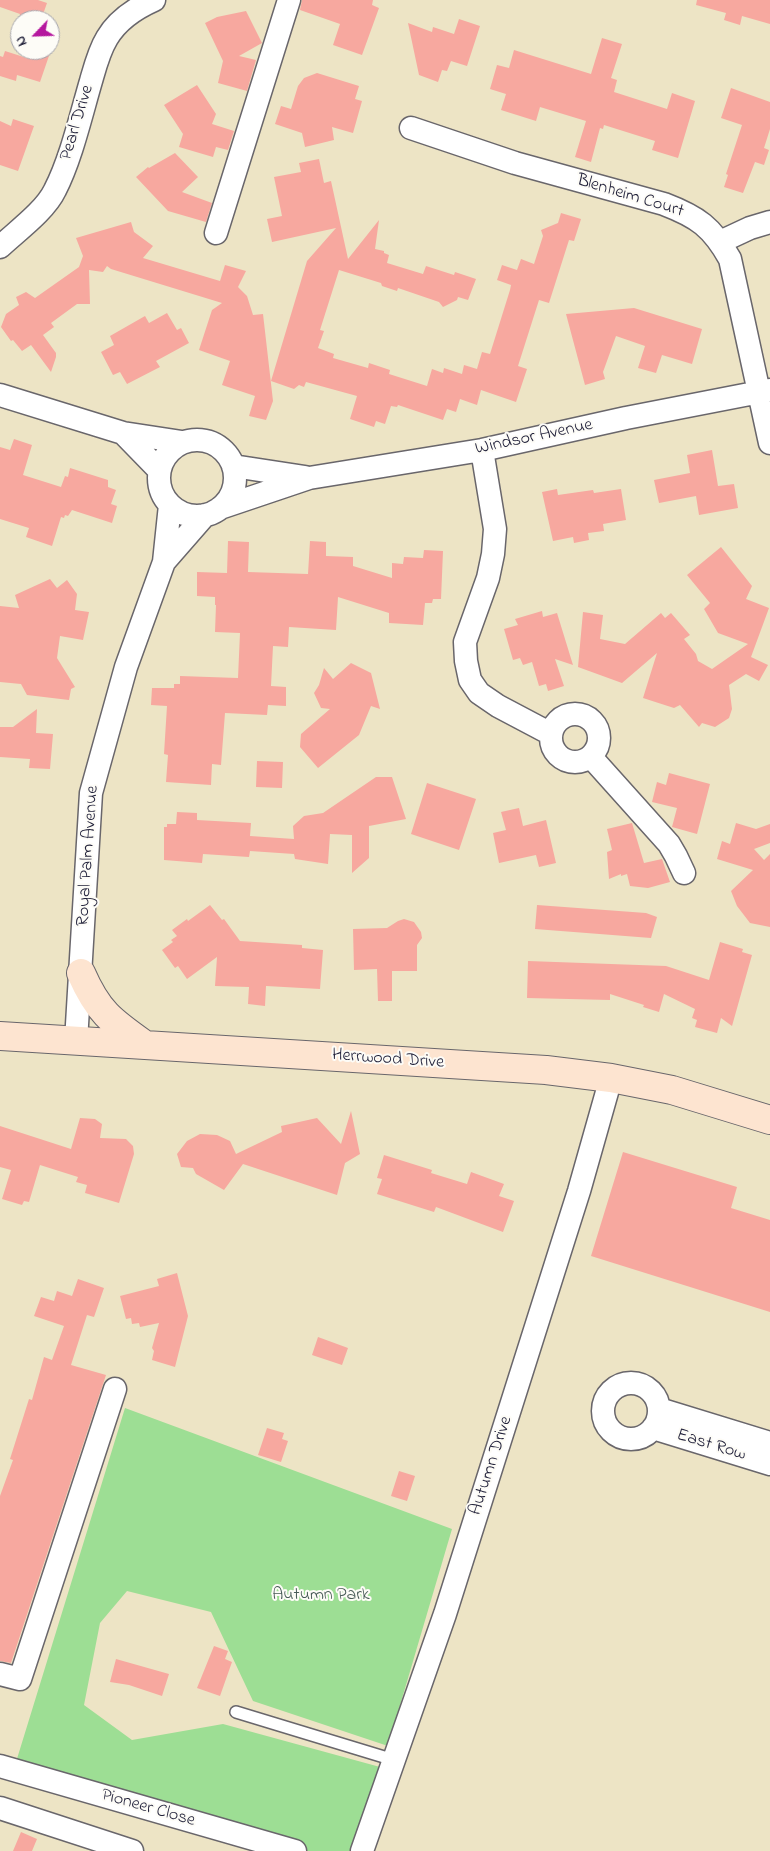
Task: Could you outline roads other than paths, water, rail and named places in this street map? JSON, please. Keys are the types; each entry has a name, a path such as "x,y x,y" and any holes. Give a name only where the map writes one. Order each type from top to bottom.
{"street":[{"name":"Pearl Drive","path":"0,247 42,207 54,192 63,173 98,56 108,37 120,23 154,0"},
{"path":"216,233 289,0"},
{"name":"Blenheim Court","path":"411,128 515,163 664,204 684,212 708,227 730,259 764,391"},
{"path":"720,242 750,228 770,222"},
{"path":"764,391 770,443"},
{"name":"Windsor Avenue","path":"213,511 309,478 482,450 626,418 764,391"},
{"path":"0,395 123,433 182,442 207,441 227,455 233,466 235,479 233,491 226,502 213,511 192,516 180,512 170,505 163,495 159,483 160,470 164,458 182,442"},
{"path":"123,433 160,470"},
{"path":"482,450 495,529 493,554 488,578 465,642 470,680 479,693 498,706 551,734"},
{"name":"Windsor Avenue","path":"233,466 309,478"},
{"name":"Royal Palm Avenue","path":"76,1041 91,793 126,666 164,562 170,505"},
{"name":"Royal Palm Avenue","path":"164,562 213,511"},
{"path":"575,713 591,719 599,734 599,742 591,757 584,761 575,762 559,757 551,742 551,734 559,719 575,713"},
{"path":"591,757 669,844 684,873"},
{"path":"81,973 103,1011 124,1030 146,1045"},
{"name":"Herrwood Drive","path":"0,1036 546,1070 611,1078 672,1090 770,1120"},
{"name":"Autumn Drive","path":"362,1851 445,1614 579,1191 611,1078"},
{"path":"0,1674 20,1679 115,1389"},
{"name":"East Row","path":"770,1443 656,1418 770,1464"},
{"name":"Pioneer Close","path":"0,1766 295,1851"},
{"path":"0,1808 132,1851"}],"lane":[{"path":"236,1712 394,1760"}],"park label":[{"name":"Autumn Park","path":"321,1596"}]}
